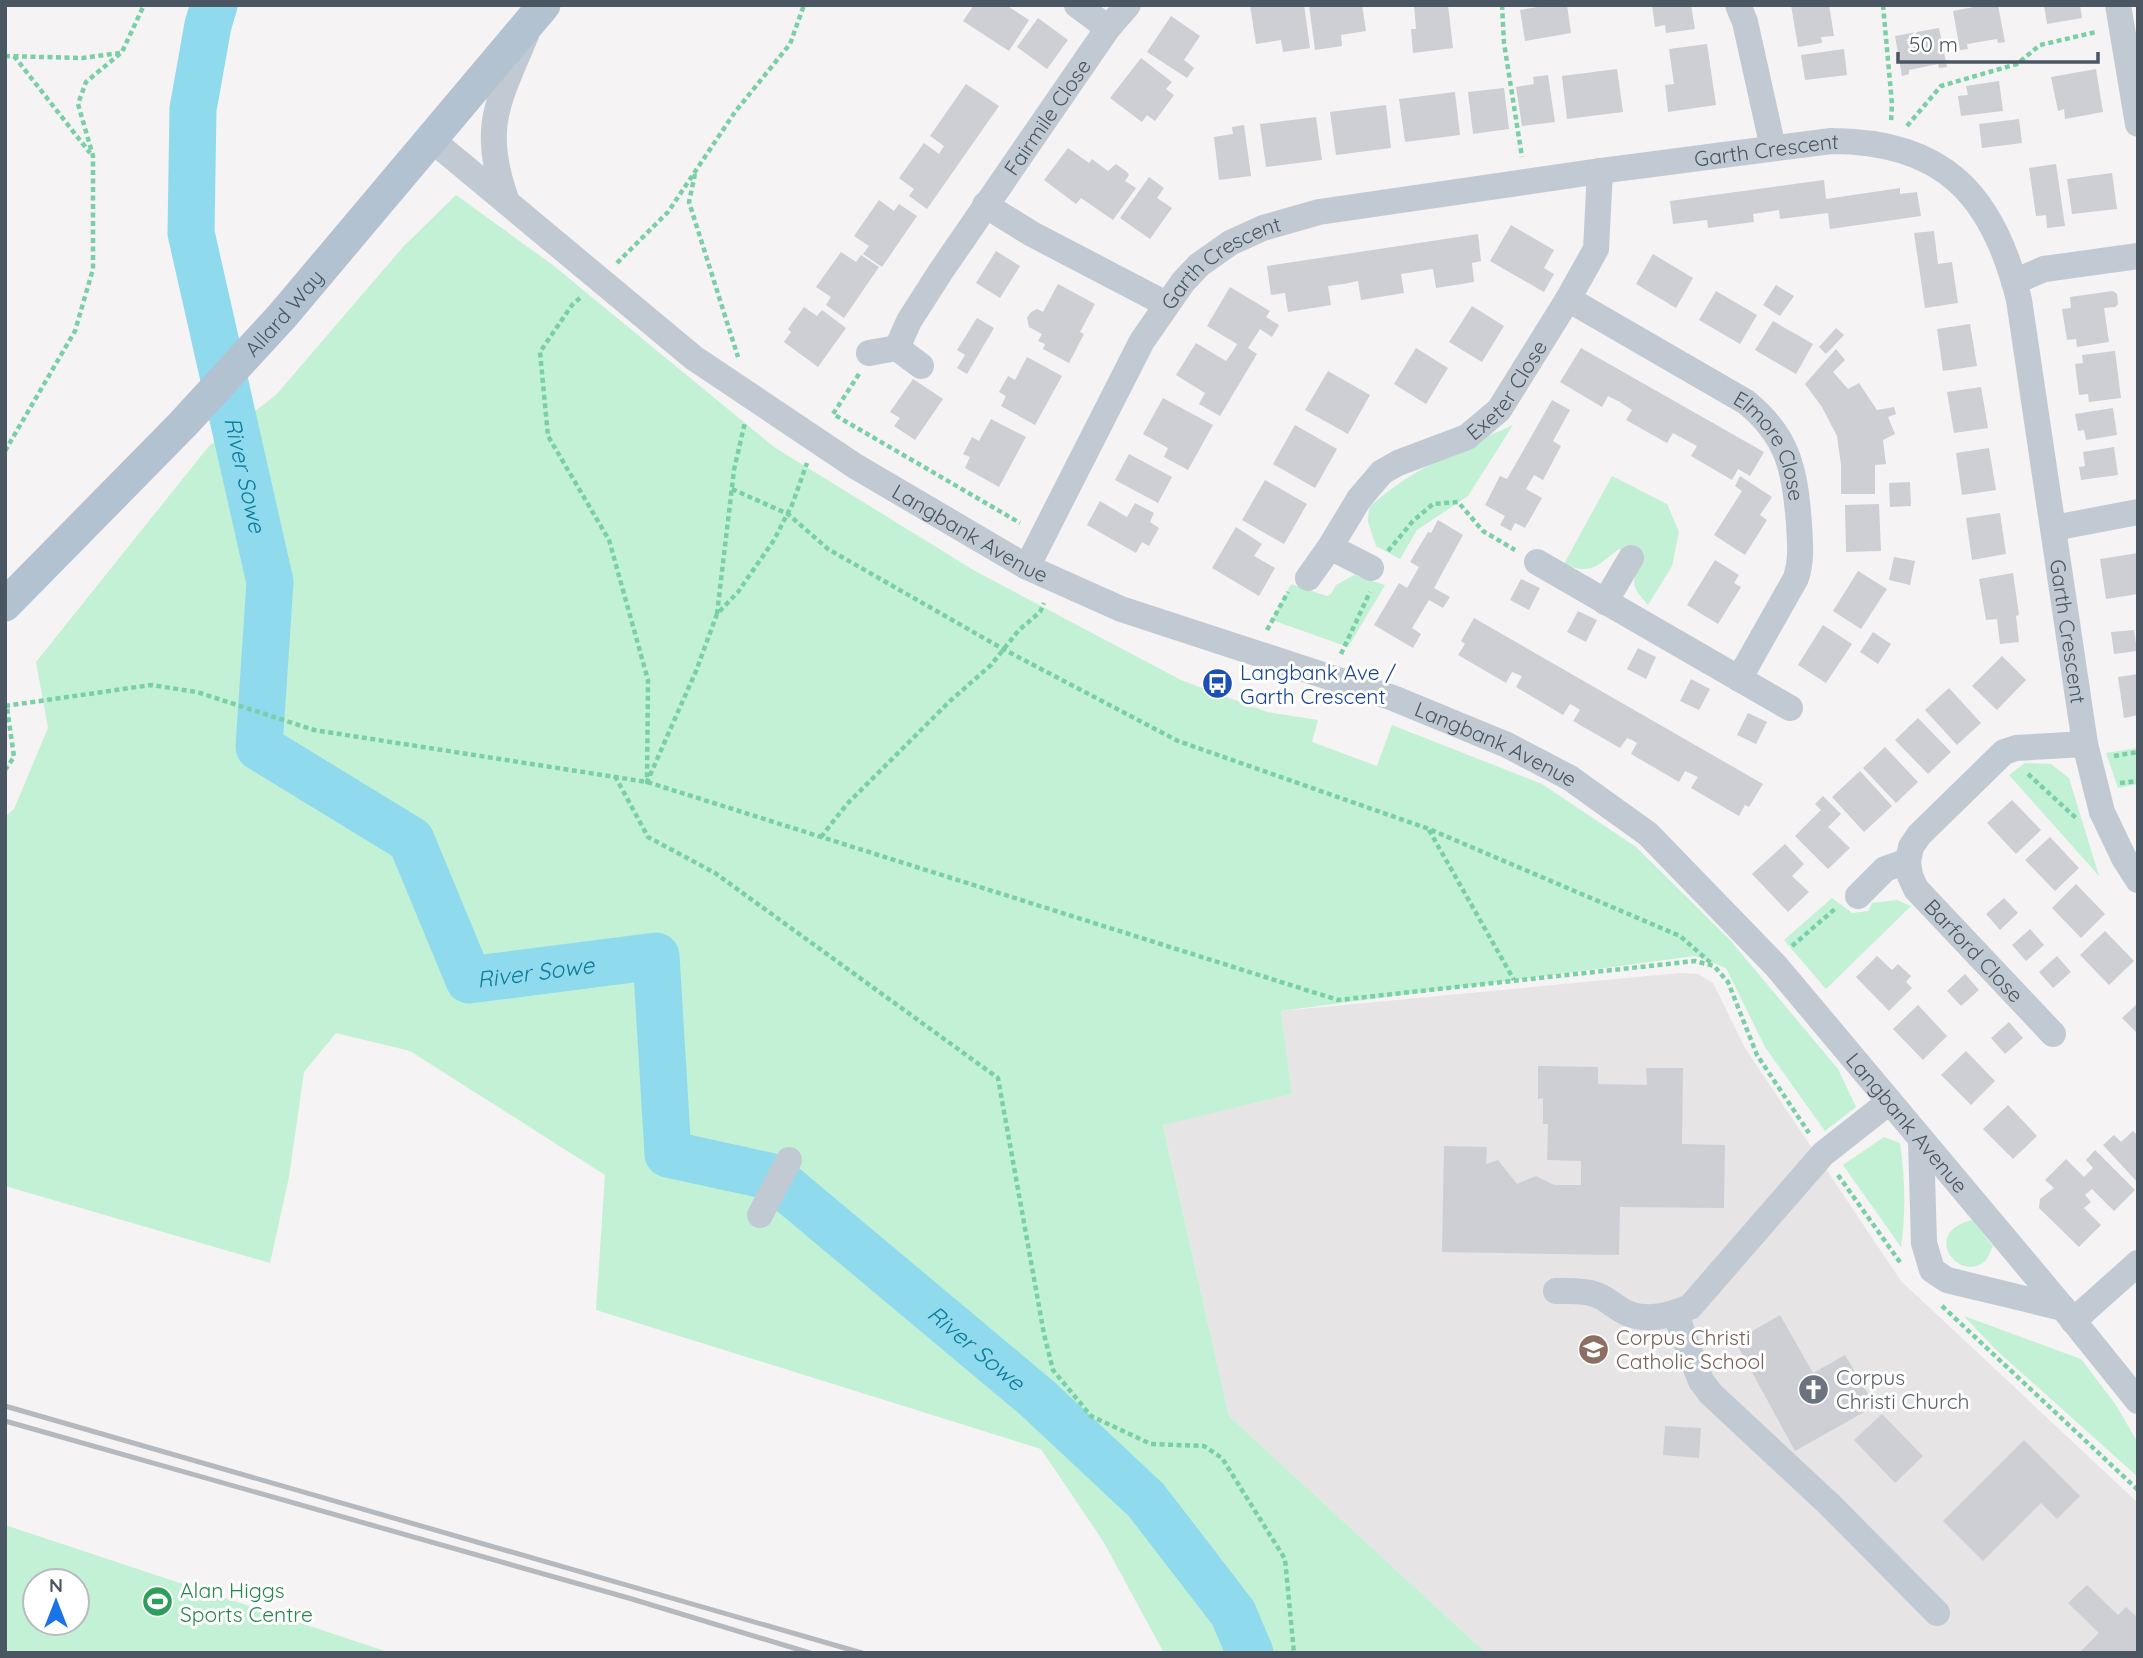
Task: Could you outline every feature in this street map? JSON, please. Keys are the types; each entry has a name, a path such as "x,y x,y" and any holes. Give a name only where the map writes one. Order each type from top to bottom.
{"main road":[{"name":"Allard Way","path":"5,605 183,424 284,315 538,13"}],"street":[{"path":"1077,5 1108,28"},
{"name":"Fairmile Close","path":"897,348 909,321 985,205 1108,28 1128,5"},
{"path":"1738,5 1745,22 1773,148"},
{"path":"508,203 499,179 492,135 498,103 538,13"},
{"path":"2119,15 2138,124"},
{"name":"Langbank Avenue","path":"432,140 694,358 855,466 1027,567 1121,609 1393,698 1507,745 1570,778 1648,834 1776,966 2138,1401"},
{"name":"Garth Crescent","path":"1027,567 1142,341 1183,282 1214,253 1230,243 1292,218 1332,209 1773,148 1854,141 1919,156 1940,166 1975,197 1988,219 2014,282 2054,528 2085,744 2102,812 2138,880"},
{"name":"Exeter Close","path":"1308,578 1359,499 1382,472 1398,463 1467,437 1499,410 1596,249 1600,171"},
{"path":"985,205 1032,234 1166,303"},
{"path":"2014,282 2044,269 2138,256"},
{"name":"Elmore Close","path":"1568,299 1746,402 1766,418 1786,450 1797,493 1801,555 1799,568 1796,578 1739,679"},
{"path":"869,353 897,348 921,366"},
{"path":"2054,528 2138,512"},
{"path":"1330,547 1371,568"},
{"path":"1605,602 1632,558"},
{"path":"1537,562 1790,708"},
{"path":"1858,895 1885,869 1908,861 1911,847 1919,835 2004,752 2016,748 2085,744"},
{"name":"Barford Close","path":"1908,861 1910,876 1916,889 2053,1034"},
{"path":"1556,1292 1583,1291 1597,1294 1627,1313 1647,1318 1690,1307 1823,1154 1889,1102"},
{"path":"1921,1141 1924,1244 1932,1270 1947,1280 2068,1315 2138,1263"},
{"path":"760,1216 789,1160"},
{"path":"1675,1313 1701,1381 1711,1394 1830,1505 1937,1613"}],"path":[{"path":"5,451 75,331 93,269 93,156 78,104 86,82 122,52 144,5"},
{"path":"647,782 648,680 609,540 548,436 540,352 572,305 668,212 735,112 790,44 804,5"},
{"path":"1502,5 1504,43 1527,182"},
{"path":"1883,5 1892,104 1889,148"},
{"path":"1889,148 1941,86 2017,64 2040,45 2119,15"},
{"path":"5,56 82,58 122,52"},
{"path":"14,56 93,156"},
{"path":"869,353 866,363 833,414 1042,536"},
{"path":"647,782 696,671 717,614 738,592 774,540 788,514 815,438"},
{"path":"732,489 788,514 828,549 1003,649 1178,741 1429,829 1680,936 1728,982 1757,1055 1902,1265"},
{"path":"1371,568 1433,503 1458,502 1483,531 1537,562"},
{"path":"1330,676 1381,571 1371,568"},
{"path":"1252,651 1270,626 1297,574 1308,578"},
{"path":"821,837 847,804 950,701 991,665 1019,630 1040,612 1056,580"},
{"path":"5,770 14,757 6,706 151,685 197,692 314,730 647,782 1338,999 1695,961 1714,966"},
{"path":"2004,752 2095,835 2112,835"},
{"path":"615,775 648,837 715,873 998,1078 1044,1334 1053,1370 1091,1416 1151,1444 1203,1446 1222,1458 1284,1559 1294,1653"},
{"path":"1429,829 1514,980"},
{"path":"1776,966 1794,943 1841,904 1858,895"},
{"path":"1940,1304 2138,1490"}],"shaded area":[{"name":"Corpus Christi Catholic School","path":"1680,973 1698,974 1713,983 1745,1048 1901,1281 2138,1503 2138,1653 1486,1653 1229,1416 1163,1124 1292,1094 1281,1011"}],"green space":[{"path":"456,195 554,266 774,447 975,571 1181,680 1267,712 1318,720 1312,742 1377,766 1392,725 1542,784 1636,847 1730,940 1838,1069 1856,1107 1825,1131 1765,1047 1726,968 1695,956 1281,1011 1292,1094 1163,1125 1229,1416 1486,1653 1164,1653 1103,1541 1041,1449 596,1310 605,1175 410,1051 336,1033 304,1072 289,1177 270,1263 5,1186 5,817 14,809 48,728 36,662 209,446 276,395 403,247"},
{"path":"1513,425 1468,496 1417,530 1400,559 1376,546 1368,522 1369,507 1420,470"},
{"path":"1612,476 1667,504 1679,532 1672,566 1648,605 1639,594 1634,581 1640,563 1619,549 1588,569 1564,564"},
{"path":"1354,575 1385,585 1348,647 1272,620 1291,584 1327,596 1336,585"},
{"path":"2138,748 2138,784 2118,788 2106,753"},
{"path":"2025,763 2051,764 2069,778 2099,876 2009,775"},
{"path":"1832,898 1852,913 1868,911 1872,903 1897,900 1911,906 1826,989 1784,940"},
{"path":"1884,1137 1900,1143 1904,1195 1901,1247 1843,1165"},
{"path":"1972,1220 1993,1246 1985,1261 1975,1266 1965,1266 1956,1262 1946,1245 1948,1235 1957,1226"},
{"path":"1964,1316 2081,1359 2116,1405 2138,1443 2138,1477 1995,1349"},
{"name":"Alan Higgs Sports Centre","path":"5,1525 391,1653 5,1653"}],"building":[{"path":"974,5 1006,5 1029,20 1009,51 963,21"},
{"path":"1250,5 1304,5 1310,48 1283,52 1281,40 1256,44"},
{"path":"1309,5 1362,5 1366,31 1341,35 1342,46 1315,50"},
{"path":"1414,5 1448,5 1453,48 1413,53 1411,29 1416,29"},
{"path":"1567,5 1571,33 1525,41 1520,10"},
{"path":"1652,5 1691,5 1695,29 1666,33 1665,25 1655,27"},
{"path":"1791,5 1829,5 1834,36 1821,37 1822,43 1798,47"},
{"path":"1998,5 2005,42 1998,43 1997,39 1967,44 1968,49 1960,50 1953,11"},
{"path":"2044,5 2080,5 2082,18 2047,24"},
{"path":"1171,16 1200,36 1184,60 1194,68 1187,78 1147,52"},
{"path":"1038,18 1068,40 1047,69 1017,47"},
{"path":"1939,28 1947,67 1939,68 1938,64 1909,70 1909,74 1902,76 1895,36"},
{"path":"1707,44 1716,105 1668,112 1665,85 1674,84 1669,49"},
{"path":"1844,49 1847,75 1805,80 1801,55"},
{"path":"1141,58 1172,82 1166,89 1174,95 1155,121 1147,115 1142,122 1110,98"},
{"path":"1617,69 1623,112 1567,119 1562,76"},
{"path":"2096,69 2103,112 2065,119 2064,109 2058,111 2051,77"},
{"path":"1548,75 1555,122 1522,126 1516,87 1534,84 1533,77"},
{"path":"1999,81 2003,111 1961,116 1958,96 1968,95 1966,86"},
{"path":"966,84 999,106 927,209 909,196 914,189 899,178 924,143 939,154 944,146 930,136"},
{"path":"1504,88 1509,129 1473,134 1468,92"},
{"path":"1455,92 1460,135 1405,142 1399,99"},
{"path":"1386,105 1391,148 1336,155 1330,112"},
{"path":"1316,117 1322,160 1266,167 1260,124"},
{"path":"2019,119 2022,143 1982,148 1979,124"},
{"path":"1244,125 1251,176 1219,180 1214,137 1233,134 1232,127"},
{"path":"1068,148 1089,163 1092,159 1108,171 1116,164 1129,175 1125,181 1136,188 1113,220 1081,198 1076,204 1044,180"},
{"path":"2056,164 2065,226 2047,228 2046,215 2036,216 2029,168"},
{"path":"2112,173 2117,209 2072,214 2067,179"},
{"path":"1149,177 1164,188 1157,198 1172,208 1150,239 1120,218"},
{"path":"1824,180 1826,199 1900,188 1900,194 1917,192 1921,216 1830,229 1828,213 1780,219 1779,210 1753,214 1754,222 1708,228 1707,220 1673,224 1670,201"},
{"path":"879,200 894,211 899,204 917,216 882,267 863,254 869,246 854,236"},
{"path":"1511,225 1554,250 1544,268 1554,274 1544,292 1490,261"},
{"path":"1934,231 1938,264 1952,262 1958,303 1925,308 1914,233"},
{"path":"1478,234 1481,261 1472,263 1474,282 1436,288 1433,269 1401,274 1404,293 1361,300 1358,281 1328,286 1331,305 1288,312 1285,293 1271,295 1267,266"},
{"path":"996,251 1020,266 1000,298 976,283"},
{"path":"841,252 856,262 861,255 879,267 844,318 826,305 831,297 816,287"},
{"path":"1653,254 1693,278 1676,308 1636,284"},
{"path":"1058,284 1095,304 1080,332 1084,334 1069,363 1043,349 1045,344 1038,341 1042,334 1029,327 1027,318 1037,309 1043,312"},
{"path":"1776,285 1794,296 1780,316 1763,305"},
{"path":"1230,287 1270,311 1266,317 1279,325 1272,337 1260,329 1248,348 1257,354 1220,416 1199,404 1205,393 1176,375 1196,343 1226,361 1233,351 1237,344 1207,326"},
{"path":"1716,291 1757,315 1740,344 1699,320"},
{"path":"2113,291 2117,294 2118,304 2104,308 2109,342 2077,347 2076,339 2067,340 2062,309 2071,308 2070,297"},
{"path":"1472,306 1504,326 1482,362 1449,342"},
{"path":"804,307 817,316 822,310 846,328 818,367 784,342 791,332 788,329"},
{"path":"977,318 994,328 967,374 957,368 965,355 957,350"},
{"path":"1773,321 1813,344 1796,374 1755,350"},
{"path":"1970,324 1977,366 1943,371 1937,329"},
{"path":"1836,328 1844,335 1826,354 1819,347"},
{"path":"1416,348 1448,368 1426,404 1394,384"},
{"path":"1581,348 1764,452 1750,476 1738,469 1732,480 1691,456 1697,446 1673,433 1667,443 1626,420 1632,410 1620,402 1608,396 1602,407 1560,382"},
{"path":"1836,349 1845,360 1833,372 1848,389 1859,383 1877,410 1894,407 1896,414 1888,417 1895,434 1883,440 1886,464 1875,465 1875,494 1841,494 1837,436 1822,407 1805,384"},
{"path":"2115,351 2121,398 2089,402 2088,394 2079,395 2075,364 2083,363 2082,355"},
{"path":"1027,357 1062,376 1035,425 1001,406 1006,396 999,392 1008,376 1015,380"},
{"path":"1328,371 1370,395 1348,434 1305,410"},
{"path":"913,379 943,399 915,440 894,426 900,418 890,412"},
{"path":"1981,387 1988,428 1954,433 1947,392"},
{"path":"1163,398 1213,425 1188,470 1164,457 1168,448 1143,434"},
{"path":"1552,400 1570,410 1553,441 1561,446 1543,480 1534,475 1526,489 1542,498 1525,528 1515,523 1511,531 1500,525 1505,516 1485,505 1500,476 1507,479"},
{"path":"2113,408 2117,435 2086,440 2084,430 2078,431 2075,414"},
{"path":"991,419 1026,437 999,487 965,468 970,457 963,454 972,437 979,441"},
{"path":"1295,425 1337,449 1315,488 1273,464"},
{"path":"2114,447 2118,475 2081,480 2079,467 2085,466 2083,452"},
{"path":"1989,448 1996,490 1962,495 1956,453"},
{"path":"1129,454 1172,477 1158,503 1115,480"},
{"path":"1740,476 1772,497 1760,515 1767,520 1745,555 1714,535 1742,491 1735,486"},
{"path":"1265,480 1307,504 1284,544 1242,520"},
{"path":"1910,482 1911,506 1890,507 1889,483"},
{"path":"1100,501 1127,517 1135,503 1154,513 1150,522 1159,528 1149,546 1142,542 1136,553 1087,525"},
{"path":"1879,504 1881,551 1846,552 1845,505"},
{"path":"2000,513 2006,554 1972,560 1966,518"},
{"path":"1438,520 1463,535 1434,588 1450,597 1443,608 1429,600 1412,628 1421,634 1413,648 1374,625 1399,583 1407,588 1419,567 1410,562"},
{"path":"1236,527 1262,544 1254,556 1275,568 1259,596 1212,568"},
{"path":"2138,553 2138,594 2106,599 2100,559"},
{"path":"1894,557 1915,561 1910,585 1889,580"},
{"path":"1715,560 1739,575 1734,583 1741,587 1718,624 1687,605"},
{"path":"1858,571 1887,589 1861,629 1833,611"},
{"path":"2013,573 2019,615 2016,616 2019,642 2000,644 1997,619 1986,620 1979,579"},
{"path":"1521,579 1540,588 1529,610 1510,600"},
{"path":"1578,611 1597,620 1586,642 1567,632"},
{"path":"1474,618 1763,784 1749,807 1745,805 1739,816 1691,788 1698,777 1685,771 1679,782 1631,754 1637,743 1632,740 1627,738 1620,748 1573,721 1580,710 1574,706 1570,704 1563,715 1516,687 1522,676 1512,672 1506,683 1458,655 1465,644 1461,641"},
{"path":"1823,625 1852,644 1826,683 1798,665"},
{"path":"2134,630 2137,651 2114,654 2111,632"},
{"path":"1873,632 1891,644 1878,664 1860,652"},
{"path":"1638,648 1656,657 1646,679 1627,669"},
{"path":"2002,656 2026,680 1997,710 1972,686"},
{"path":"2138,674 2138,715 2124,718 2118,677"},
{"path":"1691,679 1710,689 1699,710 1680,701"},
{"path":"1949,688 1981,723 1957,745 1925,710"},
{"path":"1748,713 1767,722 1756,744 1737,735"},
{"path":"1918,718 1951,752 1928,774 1895,740"},
{"path":"1885,747 1918,782 1896,803 1863,768"},
{"path":"1860,771 1892,806 1864,832 1832,797"},
{"path":"1823,796 1841,814 1828,827 1850,848 1828,869 1795,836 1821,810 1815,804"},
{"path":"2012,800 2041,830 2016,854 1987,823"},
{"path":"2050,837 2079,868 2055,891 2025,860"},
{"path":"1785,844 1804,864 1792,876 1809,892 1788,912 1752,874"},
{"path":"2076,884 2105,914 2081,938 2052,908"},
{"path":"2004,898 2018,913 2000,930 1986,914"},
{"path":"2030,929 2044,945 2026,961 2012,945"},
{"path":"2105,931 2134,961 2109,985 2080,955"},
{"path":"1877,956 1892,970 1898,964 1911,976 1906,982 1912,988 1889,1011 1856,977"},
{"path":"2057,956 2071,972 2053,988 2039,972"},
{"path":"1965,974 1979,990 1961,1006 1947,991"},
{"path":"2138,1003 2138,1034 2122,1018"},
{"path":"1918,1005 1947,1036 1923,1060 1893,1029"},
{"path":"2009,1022 2023,1038 2005,1054 1991,1038"},
{"path":"1966,1051 1995,1081 1971,1105 1941,1075"},
{"path":"1538,1066 1598,1067 1598,1084 1647,1085 1646,1068 1683,1068 1682,1144 1725,1145 1724,1208 1620,1207 1619,1255 1442,1252 1444,1146 1487,1147 1486,1164 1498,1160 1517,1184 1536,1176 1554,1185 1581,1185 1581,1161 1547,1160 1548,1124 1543,1124 1543,1098 1538,1099"},
{"path":"2008,1105 2037,1136 2013,1159 1983,1129"},
{"path":"2133,1131 2138,1136 2138,1183 2103,1145 2114,1135 2121,1142"},
{"path":"2095,1150 2135,1190 2114,1211 2092,1189 2085,1195 2091,1202 2084,1208 2101,1225 2079,1247 2039,1208 2040,1199 2054,1188 2045,1180 2066,1159 2084,1177 2093,1168 2086,1160"},
{"name":"Corpus Christi Church","path":"1780,1315 1813,1373 1845,1355 1875,1406 1795,1451 1735,1341"},
{"path":"1882,1414 1923,1456 1895,1483 1854,1440"},
{"path":"1665,1426 1701,1428 1699,1458 1663,1455"},
{"path":"2024,1440 2080,1496 2057,1519 2041,1503 1983,1561 1943,1521"},
{"path":"2087,1585 2118,1615 2126,1607 2138,1618 2138,1653 2079,1653 2099,1633 2068,1603"}],"waterway":[{"name":"River Sowe","path":"214,5 193,109 191,233 270,582 259,747 411,840 469,980 656,956 668,1154 773,1177 1037,1398 1146,1500 1233,1613 1250,1653"}],"railway":[{"path":"5,1406 862,1653"},
{"path":"5,1421 632,1599 810,1653"}],"place":[{"name":"Langbank Ave / Garth Crescent","path":"1217,684"},
{"name":"Corpus Christi Catholic School","path":"1593,1349"},
{"name":"Corpus Christi Church","path":"1813,1389"},
{"name":"Alan Higgs Sports Centre","path":"157,1602"}]}
